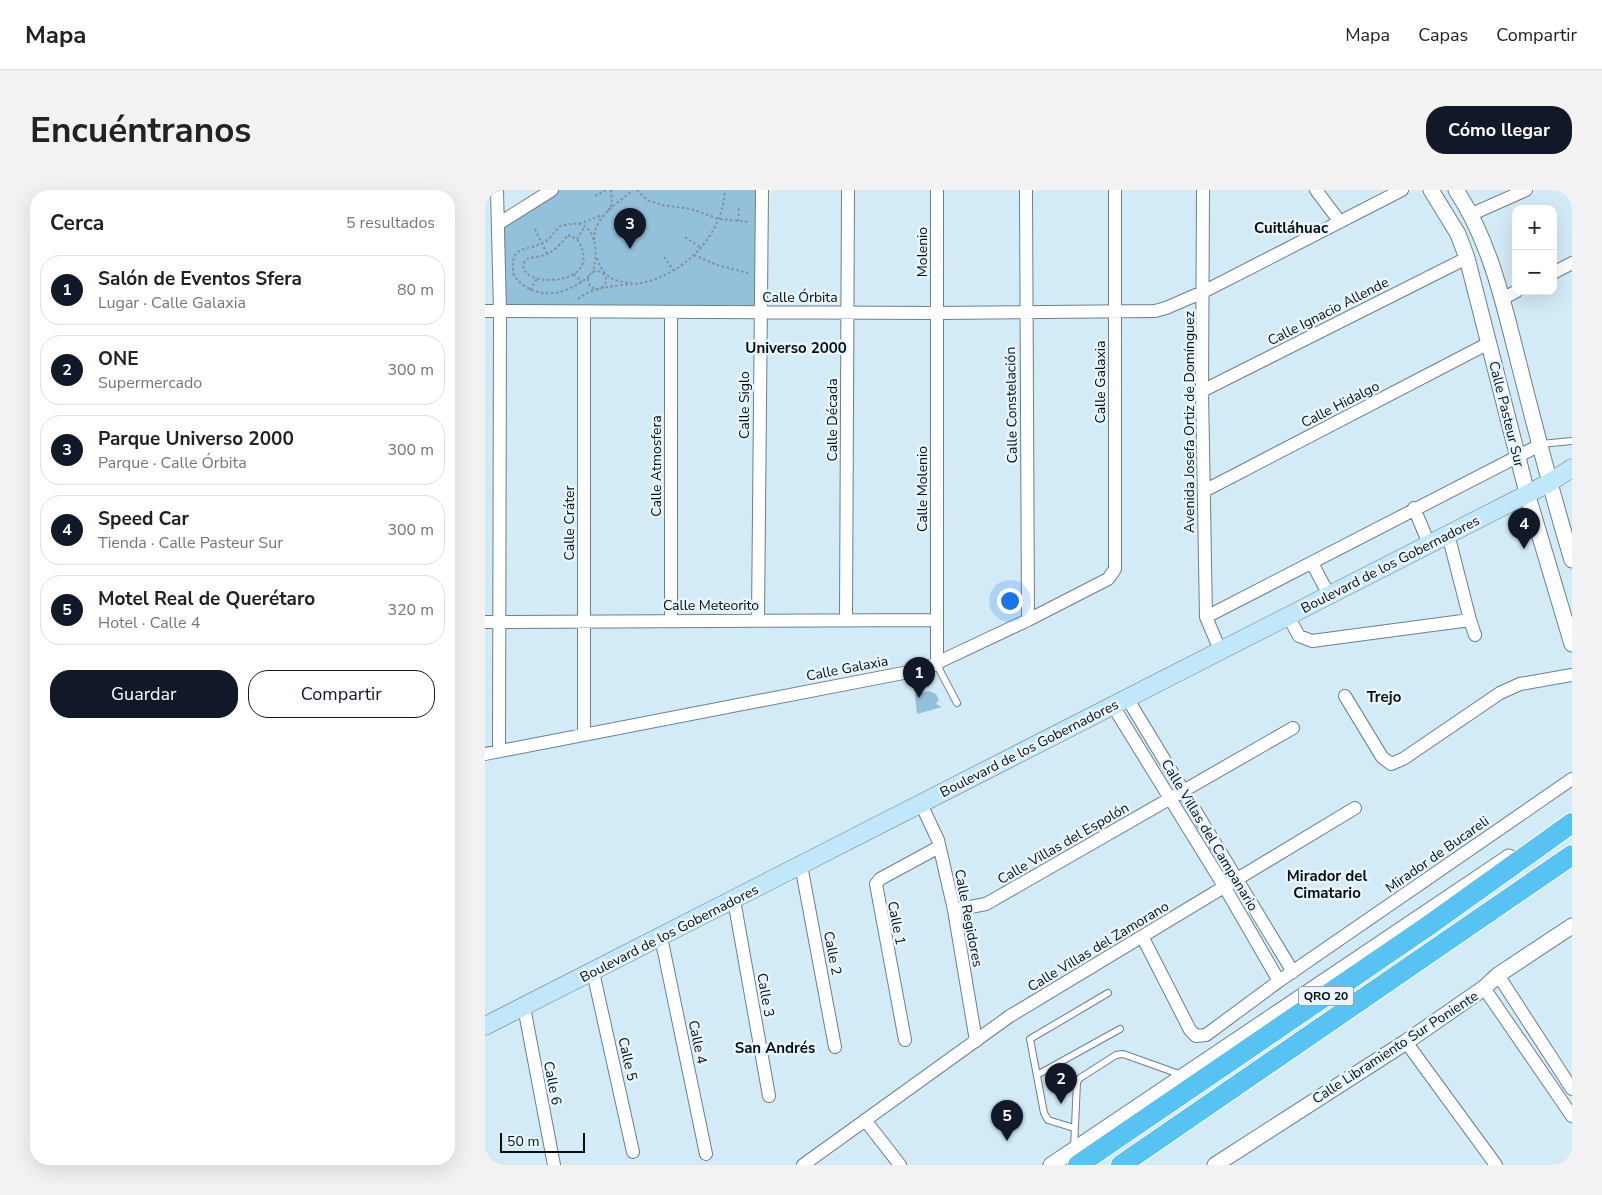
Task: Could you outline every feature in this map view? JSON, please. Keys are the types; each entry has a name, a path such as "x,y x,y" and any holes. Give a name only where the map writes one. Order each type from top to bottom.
{"highway":[{"name":"QRO 20","path":"1076,1157 1428,926 1572,823"},
{"name":"QRO 20","path":"1121,1165 1572,855"},
{"path":"1343,969 1428,926"}],"main road":[{"name":"Boulevard de los Gobernadores","path":"485,1026 1549,483 1572,468"}],"street":[{"path":"497,190 500,312 499,750"},
{"path":"499,224 552,190"},
{"name":"Calle Siglo","path":"758,620 762,190"},
{"name":"Calle Década","path":"846,620 848,190"},
{"name":"Molenio","path":"937,190 937,313"},
{"name":"Calle Constelación","path":"1026,190 1025,311 1029,620"},
{"name":"Calle Galaxia","path":"485,754 937,665 1108,579 1115,569 1115,190"},
{"name":"Avenida Josefa Ortiz de Domínguez","path":"1203,190 1202,391 1206,617 1220,650"},
{"path":"1316,190 1340,222"},
{"name":"Calle Órbita","path":"485,311 568,313 937,313 1155,311 1203,292 1402,190"},
{"name":"Calle Pasteur Sur","path":"1431,190 1458,234 1467,258 1527,493 1572,644"},
{"name":"Calle Pasteur Sur","path":"1456,190 1472,214 1502,298 1549,483 1572,560"},
{"path":"1472,214 1527,190"},
{"name":"Calle Ignacio Allende","path":"1202,391 1467,258"},
{"path":"1557,271 1572,264"},
{"path":"1502,298 1512,293"},
{"name":"Calle Cráter","path":"584,313 584,734"},
{"name":"Calle Atmosfera","path":"671,313 671,620"},
{"name":"Calle Molenio","path":"937,313 937,665"},
{"name":"Calle Hidalgo","path":"1204,490 1489,344"},
{"path":"1206,617 1540,444"},
{"path":"1414,508 1429,544"},
{"path":"1448,534 1469,620 1475,635"},
{"path":"1312,563 1329,595"},
{"path":"1288,616 1299,636 1312,641 1469,620"},
{"name":"Calle Meteorito","path":"485,622 937,620"},
{"path":"1345,696 1382,757 1391,764 1403,759 1500,693 1520,684 1572,675"},
{"name":"Calle Villas del Campanario","path":"1120,702 1183,791 1293,972"},
{"name":"Calle Villas del Campanario","path":"1120,702 1171,798 1279,981"},
{"name":"Calle Villas del Espolón","path":"954,910 986,904 1293,728"},
{"name":"Mirador de Bucareli","path":"1142,936 1190,1030 1196,1036 1206,1035 1279,981 1572,779"},
{"name":"Calle Regidores","path":"921,804 939,847 954,910 976,1041"},
{"name":"Calle Villas del Zamorano","path":"976,1041 1010,1016 1355,808"},
{"path":"1051,1165 1076,1157 1184,1076 1572,814"},
{"name":"Calle 1","path":"905,1040 876,884 879,879 939,847"},
{"name":"Calle 2","path":"801,865 835,1047"},
{"name":"Calle 3","path":"734,900 769,1096"},
{"name":"Calle Libramiento Sur Poniente","path":"1215,1165 1406,1042 1484,988 1497,975 1572,926"},
{"name":"Calle 4","path":"661,937 706,1154"},
{"name":"Calle 5","path":"593,972 633,1152"},
{"path":"1497,975 1572,1089"},
{"path":"1484,988 1570,1107"},
{"name":"Calle 6","path":"524,1007 553,1165"},
{"path":"803,1165 976,1041"},
{"path":"1406,1042 1496,1165"},
{"path":"865,1120 900,1165"}],"lane":[{"path":"1540,444 1572,441"},
{"path":"937,665 957,703"},
{"path":"1074,1128 1048,1120 1044,1113 1030,1039 1108,994"},
{"path":"1037,1075 1121,1029"},
{"path":"1076,1157 1074,1128 1077,1082 1080,1078 1116,1055 1130,1055 1184,1076"}],"path":[{"path":"595,196 605,190"},
{"path":"611,190 612,204 606,213 591,221 560,226 541,244 518,250 513,258 514,276 530,290 552,294 567,291 592,273 599,271 619,281 641,283"},
{"path":"594,245 594,231 599,220 635,190 647,200 662,205 697,211 719,219 738,221 762,220"},
{"path":"568,313 573,302 583,294 641,283 668,275 674,271 701,248 719,219 725,190"},
{"path":"738,221 739,207"},
{"path":"579,224 585,226 591,233 596,256 605,275 605,286 599,290"},
{"path":"577,238 585,226"},
{"path":"535,229 547,254"},
{"path":"568,236 577,238 583,257 574,274 559,280 537,279 528,275 524,269 524,263 528,259 547,254 568,236"},
{"path":"685,237 701,248"},
{"path":"694,255 739,272 761,274"},
{"path":"592,273 596,256"},
{"path":"664,257 674,271"},
{"path":"574,274 582,282"},
{"path":"589,276 590,286 599,290"},
{"path":"530,290 537,279"}],"shaded area":[{"path":"552,190 762,190 760,313 500,312 498,224"},
{"path":"929,691 936,694 939,700 936,704 942,707 917,714 915,694"}],"place":[{"name":"Parque Universo 2000","path":"630,249"},
{"name":"Speed Car","path":"1524,549"},
{"name":"Salón de Eventos Sfera","path":"919,698"},
{"name":"ONE","path":"1061,1104"},
{"name":"Motel Real de Querétaro","path":"1007,1141"}],"district":[{"name":"Cuitláhuac","path":"1291,228"},
{"name":"Universo 2000","path":"796,348"},
{"name":"Trejo","path":"1384,697"},
{"name":"Mirador del Cimatario","path":"1327,884"},
{"name":"San Andrés","path":"775,1048"}]}
